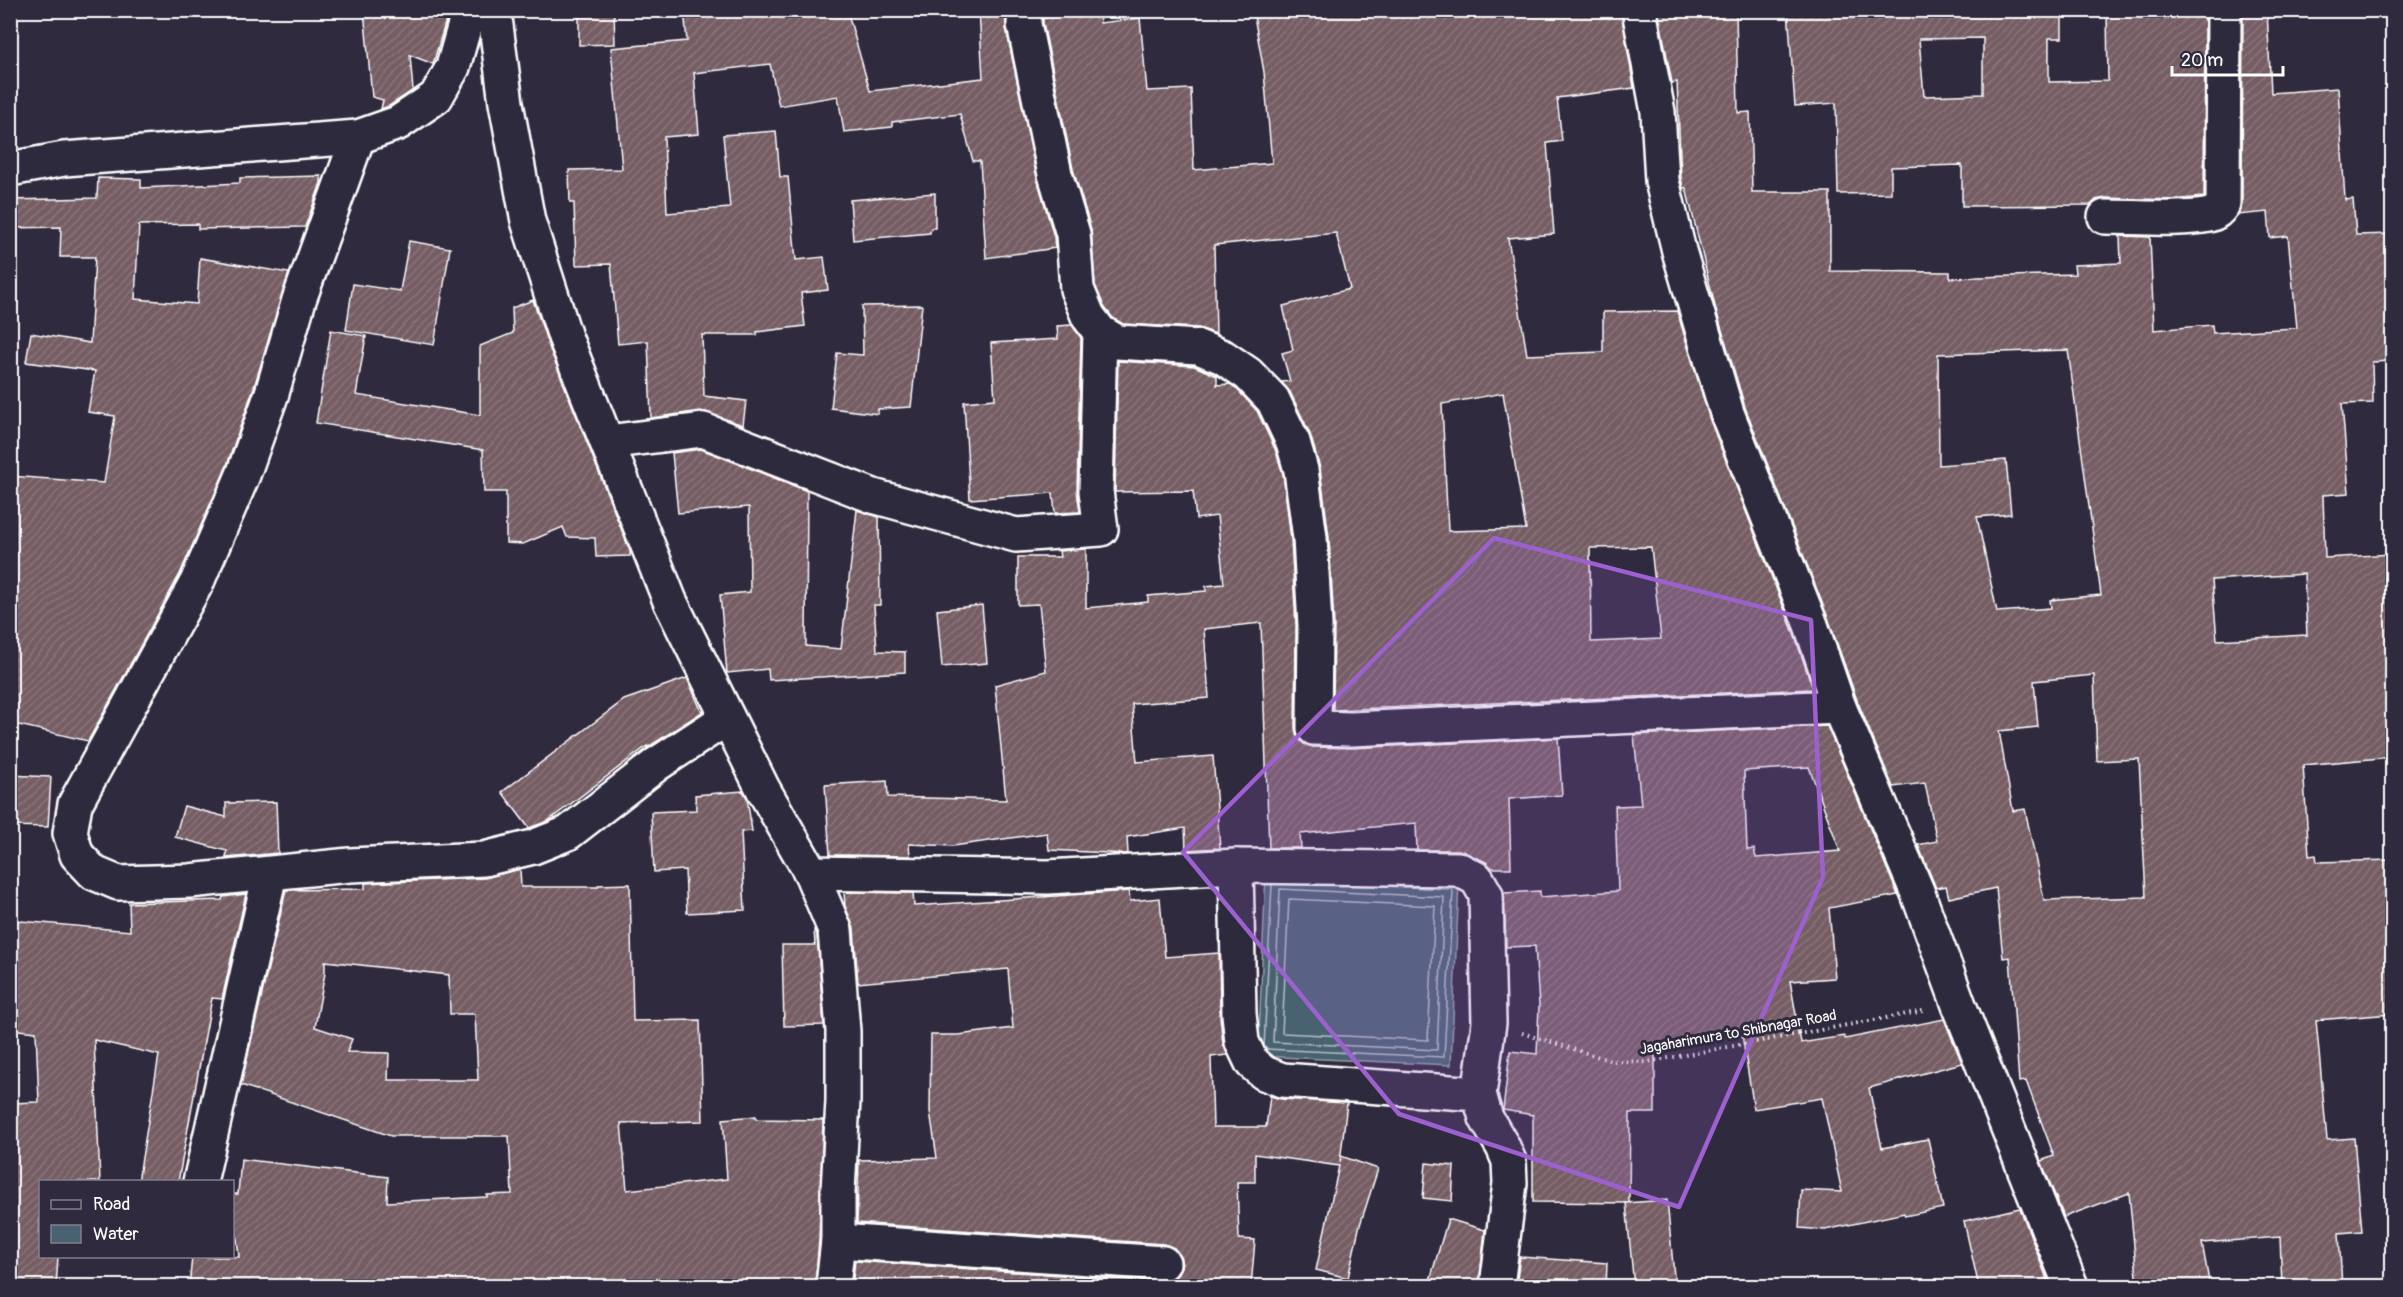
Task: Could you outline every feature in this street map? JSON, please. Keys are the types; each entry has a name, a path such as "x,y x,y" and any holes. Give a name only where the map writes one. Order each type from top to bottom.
{"street":[{"path":"10,168 64,159 358,137 398,123 436,97 453,68 469,10"},
{"path":"494,10 506,103 528,221 565,337 670,601 784,829 812,873 836,930 841,980 843,1101 838,1241 833,1287"},
{"path":"1025,10 1024,24 1055,174 1073,234 1077,289 1088,316 1100,332 1117,342 1198,347 1223,357 1248,374 1273,400 1293,442 1301,470 1310,538 1314,625 1314,728 1351,729 1839,707"},
{"path":"1639,10 1659,112 1662,181 1679,250 1727,413 1811,625 1839,707 1917,891 1959,1005 2071,1287"},
{"path":"2105,217 2192,217 2210,215 2218,211 2223,204 2224,10"},
{"path":"358,137 299,300 272,393 243,475 197,582 75,804 70,833 77,855 94,873 118,883 189,881 350,865 484,859 533,847 568,833 657,764 727,718"},
{"path":"607,442 703,430 873,496 1016,535 1101,529 1096,491 1100,332"},
{"path":"812,873 1048,877 1236,866 1458,869 1477,879 1486,895 1489,1023 1479,1094 1486,1118 1509,1161 1510,1183 1497,1287"},
{"path":"1236,866 1239,1014 1242,1042 1252,1063 1264,1073 1282,1080 1479,1094"},
{"path":"200,1180 270,874"},
{"path":"838,1241 1162,1263"}],"path":[{"name":"Jagaharimura to Shibnagar Road","path":"1489,1023 1612,1061 1647,1062 1959,1005"}],"highlighted area":[{"path":"1494,538 1811,620 1823,877 1679,1207 1399,1114 1183,852"}],"water":[{"path":"1266,874 1459,883 1451,1065 1258,1056"}],"building":[{"path":"364,10 449,10 433,64 410,55 413,90 381,109 383,100 372,97"},
{"path":"684,10 847,10 870,91 983,78 979,10 1006,10 1006,28 1037,178 1055,248 986,258 980,161 973,161 960,114 892,122 892,127 844,132 838,96 779,106 770,64 694,73 699,134 664,137 667,213 730,208 723,135 776,131 780,177 788,177 796,260 824,257 828,290 801,293 805,326 757,332 757,335 702,335 704,396 746,401 743,425 701,411 651,418 648,341 618,344 611,264 576,265 574,203 570,203 569,170 622,169 611,48 687,41"},
{"path":"1253,10 1621,10 1634,88 1557,98 1562,141 1547,143 1554,234 1508,238 1527,355 1603,352 1603,312 1677,311 1710,420 1793,631 1813,689 1333,710 1334,624 1329,537 1320,468 1310,434 1290,392 1281,382 1290,381 1282,353 1293,350 1283,306 1350,289 1336,233 1214,245 1216,334 1199,328 1123,324 1113,318 1104,307 1095,285 1091,229 1073,169 1043,18 1099,14 1100,23 1140,18 1147,91 1191,89 1194,170 1272,163 1264,72","holes":["1503,393 1526,529 1448,531 1442,404","1651,547 1661,639 1591,642 1590,548"]},
{"path":"1658,10 1736,10 1738,113 1750,112 1752,192 1830,192 1830,271 1950,272 1950,278 2075,274 2074,265 2121,263 2120,236 2150,237 2154,330 2212,325 2213,333 2297,328 2288,236 2270,238 2268,212 2238,215 2242,204 2243,10 2267,10 2271,93 2338,88 2345,200 2353,199 2356,235 2392,234 2392,361 2372,362 2373,403 2342,404 2349,493 2323,495 2325,558 2392,554 2392,757 2303,765 2309,856 2316,855 2317,862 2392,860 2392,1014 2316,1020 2327,1140 2354,1138 2362,1231 2339,1233 2342,1287 2282,1287 2280,1237 2202,1243 2210,1287 2138,1287 2129,1193 2064,1217 2041,1161 2054,1156 2026,1081 2019,1082 2010,957 2003,958 1996,888 1949,898 1946,886 1936,888 1918,845 1937,841 1925,783 1893,787 1857,700 1828,618 1745,407 1716,310 1686,188 1683,188 1677,82 1672,83","holes":["2068,350 2101,595 2050,600 2051,608 1997,612 1977,517 2011,514 2006,460 1939,465 1938,354","2304,574 2307,635 2217,640 2212,580","2094,675 2097,761 2139,759 2146,897 2044,900 2025,809 2013,811 1999,731 2038,727 2034,681"]},
{"path":"1788,10 1827,10 1828,15 1880,10 2062,10 2062,38 2049,38 2049,82 2108,81 2107,10 2205,10 2204,197 2172,200 2105,198 2096,200 2091,205 1962,206 1962,165 1891,167 1891,193 1838,194 1836,103 1795,106","holes":["1983,38 1983,94 1924,96 1919,39"]},
{"path":"614,12 615,44 579,45 579,14"},
{"path":"321,176 321,183 305,227 198,229 198,224 139,225 135,299 197,304 200,258 289,273 226,468 180,574 88,741 10,723 10,657 18,628 10,626 10,476 104,483 115,416 88,412 95,371 26,362 31,333 90,343 95,257 60,257 61,227 10,228 10,200 97,198 98,178 141,179 141,188 240,183 240,178"},
{"path":"935,193 935,228 931,228 930,233 853,240 850,200"},
{"path":"409,241 450,248 434,345 346,330 353,284 400,291"},
{"path":"533,300 630,556 596,557 595,538 567,537 563,527 523,544 506,543 506,492 484,492 483,450 316,423 331,330 366,336 356,395 480,415 480,346 513,333 512,308"},
{"path":"922,305 911,407 878,409 878,414 831,408 837,353 863,355 862,306"},
{"path":"1072,325 1081,338 1077,491 1080,512 1055,513 1053,493 970,499 964,402 995,399 991,343 1058,339 1057,326"},
{"path":"1118,361 1194,366 1217,376 1217,385 1230,384 1236,388 1257,411 1275,449 1283,474 1291,540 1296,625 1295,728 1297,737 1304,744 1313,747 1352,748 1558,738 1562,795 1509,799 1511,868 1492,868 1486,862 1459,850 1417,850 1416,823 1300,834 1301,848 1269,848 1261,623 1204,629 1209,698 1132,704 1137,762 1213,756 1220,848 1186,850 1185,828 1127,837 1128,854 1049,850 1047,833 953,846 909,844 910,856 830,855 825,785 887,781 888,797 1006,800 995,685 1046,671 1039,604 1018,605 1018,557 1060,557 1059,551 1086,549 1086,608 1148,602 1148,596 1206,591 1206,586 1224,584 1217,516 1196,519 1193,491 1115,492"},
{"path":"701,449 807,491 806,646 841,649 857,510 879,517 880,605 874,605 877,651 905,652 905,672 769,680 768,669 727,673 720,595 750,592 749,507 678,513 672,453"},
{"path":"982,605 987,663 942,667 937,610"},
{"path":"687,678 702,712 647,748 647,746 548,821 529,828 502,792 624,700"},
{"path":"1827,726 1898,895 1829,908 1835,978 1790,981 1801,1043 1844,1036 1845,1039 1944,1019 1962,1063 1869,1088 1882,1148 1928,1139 1943,1208 1905,1216 1904,1213 1825,1230 1799,1228 1801,1190 1842,1192 1822,1098 1754,1109 1741,1029 1655,1049 1655,1113 1630,1113 1629,1203 1533,1202 1533,1115 1503,1110 1510,1051 1537,1054 1539,1005 1535,946 1506,947 1504,893 1540,891 1540,897 1618,891 1615,806 1641,805 1634,735","holes":["1809,767 1840,851 1756,858 1754,849 1747,850 1744,771"]},
{"path":"10,775 51,777 48,827 10,826"},
{"path":"743,791 747,798 752,831 741,832 745,910 687,913 685,870 654,872 651,812 696,810 695,795"},
{"path":"276,802 278,853 226,858 227,851 175,837 184,806 226,817 226,803"},
{"path":"520,869 521,887 598,887 598,885 630,884 633,1021 700,1020 703,1121 621,1123 627,1190 727,1179 723,1119 756,1116 756,1119 823,1120 815,1287 189,1287 192,1258 239,1257 234,1194 238,1194 241,1159 388,1177 387,1202 512,1194 509,1136 391,1136 241,1085 286,890 365,889 365,883 485,878","holes":["325,961 449,975 450,1014 475,1014 478,1080 388,1080 389,1053 347,1052 352,1039 315,1027"]},
{"path":"1129,891 1130,901 1160,898 1165,957 1219,953 1220,1016 1223,1044 1228,1055 1211,1057 1213,1127 1266,1127 1270,1096 1281,1099 1347,1103 1340,1162 1341,1156 1378,1169 1359,1228 1348,1278 1316,1270 1339,1166 1255,1154 1255,1182 1237,1182 1239,1239 1255,1240 1251,1287 852,1287 855,1261 1162,1282 1171,1280 1178,1274 1182,1265 1180,1255 1174,1248 1164,1244 857,1223 859,1160 937,1158 930,1111 931,1035 958,1035 1013,1028 1008,969 858,983 854,929 845,906 844,892 913,893 914,906"},
{"path":"246,894 222,999 212,998 178,1180 138,1180 159,1055 94,1040 100,1180 39,1180 39,1258 58,1258 56,1287 10,1287 10,1103 39,1102 36,1032 10,1029 10,920 130,931 129,903 222,900 223,897"},
{"path":"814,929 817,934 824,1025 784,1026 782,945 815,945"},
{"path":"1426,1163 1454,1166 1452,1201 1423,1198"},
{"path":"1667,1200 1675,1287 1634,1287 1626,1203"},
{"path":"2020,1208 2050,1287 1979,1287 1964,1221"},
{"path":"1448,1219 1485,1230 1479,1287 1428,1287"},
{"path":"1520,1257 1607,1263 1606,1287 1516,1287"}]}
